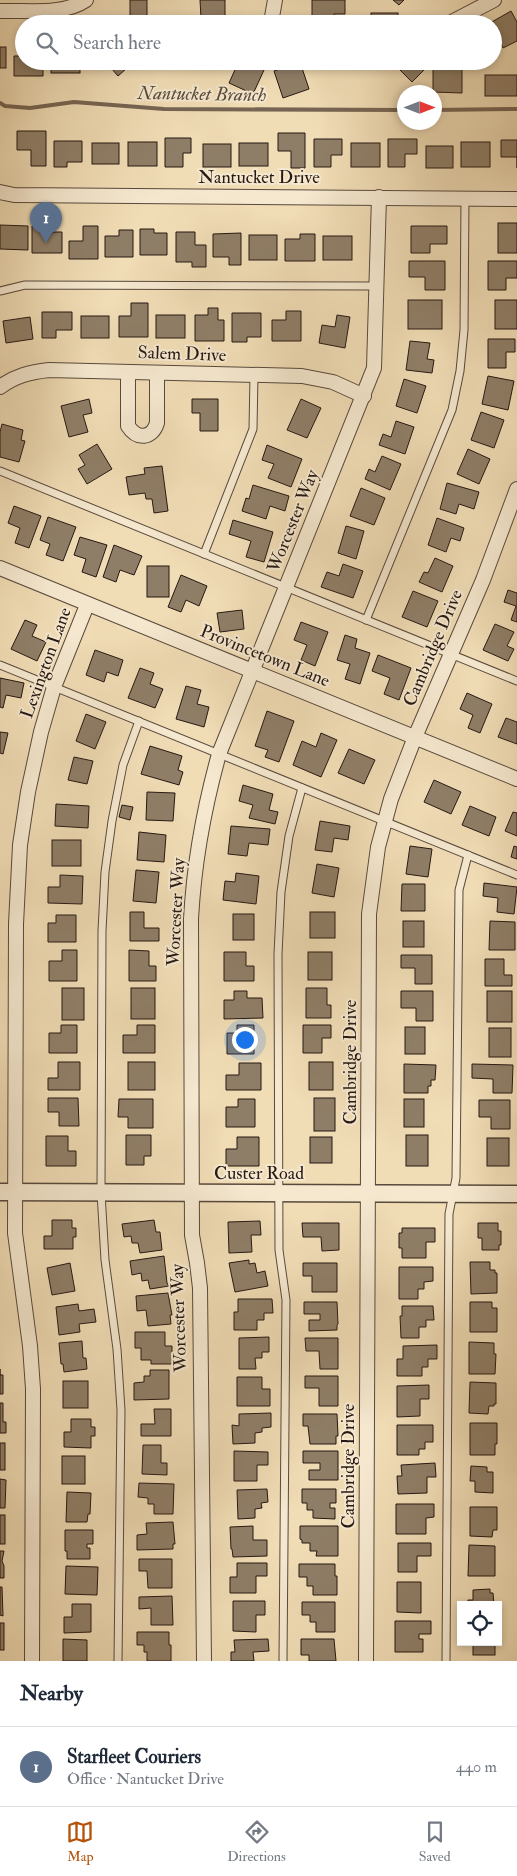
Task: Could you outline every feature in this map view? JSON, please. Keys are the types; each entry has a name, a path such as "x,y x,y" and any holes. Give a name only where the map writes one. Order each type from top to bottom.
{"street":[{"path":"0,11 15,8 68,8 86,0"},
{"path":"272,15 275,0"},
{"path":"465,15 494,0"},
{"name":"Nantucket Drive","path":"0,192 24,195 517,199"},
{"name":"Worcester Way","path":"204,1661 200,1288 192,1234 191,1193 191,919 193,883 207,798 219,754 374,368 378,197"},
{"name":"Salem Drive","path":"0,386 12,379 33,372 254,375 316,378 333,382 364,396"},
{"path":"128,372 128,426 132,432 140,436 150,434 156,429 157,373"},
{"name":"Cambridge Drive","path":"366,1661 369,914 378,847 384,821 415,737 483,580 517,489"},
{"name":"Provincetown Lane","path":"0,568 517,779"},
{"name":"Lexington Lane","path":"32,1661 33,1389 30,1346 8,1192 20,845 41,732 54,687 87,605"},
{"name":"Custer Road","path":"8,1192 517,1194"}],"lane":[{"path":"366,620 452,410 460,371 464,330 465,198"},
{"path":"0,291 25,285 377,286"},
{"path":"204,554 254,429 254,375"},
{"path":"0,471 517,681"},
{"path":"0,665 517,875"},
{"path":"118,1661 121,1410 117,1349 105,1260 101,1193 102,931 105,872 112,820 123,765 139,721"},
{"path":"283,1661 286,1300 279,1250 278,954 281,892 290,836 302,788"},
{"path":"446,1661 449,1224 452,1194 456,1178 459,890 468,855"}],"building":[{"path":"130,0 147,0 147,15 130,15"},
{"path":"200,0 225,0 225,15 201,15"},
{"path":"312,0 345,0 345,14 312,15"},
{"path":"393,0 404,0 399,5"},
{"path":"511,11 517,22 517,41 503,48 502,46 502,16"},
{"path":"371,13 398,13 398,15 371,15"},
{"path":"0,47 6,47 6,68 0,68"},
{"path":"14,56 15,70 43,70 43,76 14,76"},
{"path":"51,70 80,70 80,73 51,73"},
{"path":"113,70 125,70 118,76"},
{"path":"235,70 264,70 253,94 229,83"},
{"path":"303,70 309,89 283,98 274,71"},
{"path":"400,70 424,70 412,82"},
{"path":"433,70 462,70 462,93 442,92 442,85 433,85"},
{"path":"485,75 517,75 517,96 485,96"},
{"path":"17,131 46,131 46,166 31,166 31,150 17,150"},
{"path":"278,133 305,133 305,168 291,168 291,151 278,151"},
{"path":"165,138 191,138 191,153 183,153 183,167 165,167"},
{"path":"314,139 342,139 342,155 331,155 331,167 314,167"},
{"path":"388,139 417,139 417,154 405,154 405,167 388,167"},
{"path":"501,140 517,140 517,157 501,157"},
{"path":"54,141 82,141 82,162 67,162 67,167 54,167"},
{"path":"128,142 157,142 157,166 128,166"},
{"path":"461,142 490,142 490,167 461,167"},
{"path":"92,143 119,143 119,164 92,164"},
{"path":"239,143 268,143 268,166 239,166"},
{"path":"351,143 380,143 380,167 351,167"},
{"path":"203,144 231,144 231,167 203,167"},
{"path":"426,146 453,146 453,168 426,168"},
{"path":"498,223 517,223 517,253 498,253"},
{"path":"0,225 28,226 28,250 0,249"},
{"path":"32,226 47,226 47,232 62,232 62,253 32,253"},
{"path":"83,226 98,226 98,259 69,259 69,241 83,241"},
{"path":"411,226 447,226 447,244 430,244 430,253 411,253"},
{"path":"140,229 154,229 154,233 167,233 167,255 140,255"},
{"path":"119,230 133,230 133,257 105,257 105,236 119,236"},
{"path":"176,232 195,232 195,245 206,245 206,267 192,267 192,262 176,262"},
{"path":"241,233 241,265 229,265 229,257 213,257 213,234"},
{"path":"300,234 315,234 315,261 285,261 285,239 300,239"},
{"path":"249,235 277,235 277,260 249,260"},
{"path":"323,236 352,236 352,260 323,260"},
{"path":"409,261 445,261 445,290 425,290 425,277 409,277"},
{"path":"488,261 517,261 517,278 506,278 506,290 488,290"},
{"path":"408,300 442,300 442,329 408,329"},
{"path":"495,300 517,300 517,329 495,329"},
{"path":"131,303 148,303 148,337 119,337 119,316 131,316"},
{"path":"208,308 218,308 218,320 224,320 224,341 195,341 195,315 208,315"},
{"path":"286,311 301,311 301,341 272,341 272,320 286,320"},
{"path":"42,312 72,312 72,330 56,330 56,338 42,338"},
{"path":"232,313 261,313 261,337 247,337 247,342 232,342"},
{"path":"156,315 185,315 185,338 156,338"},
{"path":"337,315 350,317 345,348 319,343 322,325 335,327"},
{"path":"81,316 109,316 109,338 81,338"},
{"path":"30,317 33,339 6,343 3,321"},
{"path":"488,339 515,339 515,352 506,352 506,368 488,368"},
{"path":"410,341 430,343 427,359 434,360 432,373 406,370"},
{"path":"488,376 514,381 508,410 482,404"},
{"path":"404,379 426,386 417,413 396,406"},
{"path":"89,399 92,413 83,415 88,432 69,437 61,406"},
{"path":"192,399 218,399 218,431 200,431 200,413 192,413"},
{"path":"301,399 321,408 307,438 287,430"},
{"path":"481,412 504,420 494,448 471,440"},
{"path":"396,421 414,427 405,454 379,445 383,434 391,437"},
{"path":"2,424 23,430 21,440 25,441 19,462 0,457 0,432"},
{"path":"97,444 112,469 87,484 78,469 85,465 79,455"},
{"path":"267,445 302,459 291,487 268,478 274,464 262,460"},
{"path":"468,449 490,459 479,484 457,474"},
{"path":"382,456 401,464 390,490 365,479 369,469 375,472"},
{"path":"162,466 168,511 154,513 152,499 146,499 145,493 129,495 126,477 145,474 144,468"},
{"path":"447,483 479,492 474,509 459,504 456,514 440,509"},
{"path":"253,485 289,496 285,511 270,506 266,519 242,511 246,498 249,499"},
{"path":"361,488 385,498 374,525 350,516"},
{"path":"14,506 41,516 29,548 15,543 20,528 8,523"},
{"path":"48,517 76,527 63,561 46,555 50,544 40,540"},
{"path":"437,518 464,528 460,541 451,538 446,552 428,545"},
{"path":"233,520 273,532 264,562 246,557 251,541 229,534"},
{"path":"346,526 364,531 356,559 338,553"},
{"path":"80,537 107,545 96,577 82,572 86,559 74,555"},
{"path":"114,545 142,556 134,575 120,570 116,582 103,577"},
{"path":"435,558 453,566 442,592 419,582 424,572 428,573"},
{"path":"343,564 363,571 353,598 321,587 327,572 339,576"},
{"path":"147,566 169,566 169,597 147,597"},
{"path":"181,575 207,586 199,606 186,600 181,612 168,607"},
{"path":"508,590 517,593 517,622 511,620 516,606 504,602"},
{"path":"413,591 438,601 427,627 402,617"},
{"path":"242,610 244,629 220,632 217,613"},
{"path":"25,620 37,625 32,636 46,642 37,661 11,649"},
{"path":"301,622 328,632 315,666 301,660 307,645 294,640"},
{"path":"495,624 514,632 507,646 514,649 508,661 483,650"},
{"path":"345,635 357,639 355,648 370,653 360,684 345,679 350,664 337,660"},
{"path":"95,650 123,660 118,676 107,672 104,682 86,675"},
{"path":"378,655 411,668 399,700 384,694 390,678 372,671"},
{"path":"140,668 154,673 150,684 163,689 155,708 128,698"},
{"path":"0,678 24,683 21,698 6,695 3,708 0,707"},
{"path":"186,686 201,690 197,704 209,707 204,727 176,719"},
{"path":"467,693 492,704 480,733 468,728 473,715 460,709"},
{"path":"267,711 294,721 279,762 265,757 268,750 255,746"},
{"path":"86,714 106,722 95,749 76,741"},
{"path":"506,718 517,722 517,744 498,737"},
{"path":"0,732 8,733 3,754 0,753"},
{"path":"321,733 337,740 321,777 293,765 302,741 316,747"},
{"path":"150,746 182,756 178,770 183,772 179,785 141,774"},
{"path":"349,749 375,760 364,784 338,773"},
{"path":"74,757 93,761 87,784 68,780"},
{"path":"434,780 461,792 451,814 424,802"},
{"path":"243,785 273,794 269,810 278,812 275,824 249,818 253,805 239,801"},
{"path":"147,792 175,793 173,821 146,820"},
{"path":"56,804 89,806 88,828 55,826"},
{"path":"122,805 133,807 130,820 119,817"},
{"path":"470,806 496,817 489,836 462,825"},
{"path":"513,812 517,813 517,836 505,831"},
{"path":"320,821 350,826 348,840 334,838 332,852 315,850"},
{"path":"231,826 270,829 268,845 249,843 247,856 228,854"},
{"path":"139,832 166,835 164,862 137,860"},
{"path":"52,840 81,840 81,866 52,866"},
{"path":"410,846 432,849 428,877 406,874"},
{"path":"514,846 517,847 517,859 511,857"},
{"path":"317,864 339,868 334,897 312,893"},
{"path":"136,870 159,872 156,903 133,901"},
{"path":"236,873 259,876 256,904 223,900 225,881 235,882"},
{"path":"60,875 83,876 82,904 48,903 48,887 60,887"},
{"path":"484,883 517,887 514,914 497,912 498,898 483,896"},
{"path":"402,884 425,884 425,911 401,911"},
{"path":"130,912 144,912 144,928 159,928 159,941 130,941"},
{"path":"310,912 335,912 335,938 310,938"},
{"path":"233,914 254,914 254,940 233,940"},
{"path":"56,915 76,915 76,942 48,942 48,923 56,923"},
{"path":"403,921 424,921 424,947 403,947"},
{"path":"490,921 515,922 515,950 489,950"},
{"path":"62,950 77,950 77,981 49,981 49,961 62,961"},
{"path":"129,950 149,951 149,966 156,966 156,981 129,981"},
{"path":"224,952 246,952 246,966 254,966 254,981 224,981"},
{"path":"308,952 332,952 332,980 308,980"},
{"path":"401,955 432,955 432,984 415,984 415,968 401,968"},
{"path":"485,959 504,959 504,975 512,975 512,986 485,986"},
{"path":"62,988 84,988 84,1020 62,1020"},
{"path":"131,988 155,988 155,1019 131,1019"},
{"path":"306,988 327,988 327,1005 331,1005 331,1018 306,1018"},
{"path":"234,991 247,991 247,998 262,998 263,1018 224,1019 224,1000 234,1000"},
{"path":"401,991 433,991 433,1021 416,1021 416,1008 401,1008"},
{"path":"487,991 512,991 512,1022 487,1022"},
{"path":"61,1025 77,1025 77,1053 49,1053 49,1033 61,1033"},
{"path":"137,1025 155,1025 155,1053 123,1053 123,1035 137,1035"},
{"path":"237,1025 254,1025 254,1054 227,1054 227,1033 237,1033"},
{"path":"303,1025 331,1025 331,1038 322,1038 322,1053 303,1053"},
{"path":"405,1027 425,1027 425,1054 405,1054"},
{"path":"489,1028 511,1028 511,1057 489,1057"},
{"path":"58,1062 80,1062 80,1090 48,1090 48,1078 58,1078"},
{"path":"128,1062 155,1062 155,1090 128,1090"},
{"path":"309,1062 333,1062 333,1090 309,1090"},
{"path":"239,1063 261,1063 261,1090 226,1090 226,1075 239,1075"},
{"path":"404,1064 436,1065 435,1080 431,1080 431,1086 428,1086 428,1093 404,1093"},
{"path":"472,1064 513,1065 512,1093 493,1093 493,1079 472,1078"},
{"path":"48,1098 78,1098 79,1126 59,1126 59,1112 48,1112"},
{"path":"314,1098 335,1098 335,1131 314,1131"},
{"path":"119,1099 153,1099 153,1128 128,1128 128,1117 118,1117"},
{"path":"238,1099 255,1099 255,1127 226,1127 226,1107 238,1107"},
{"path":"404,1099 424,1099 424,1127 404,1127"},
{"path":"479,1100 510,1100 510,1129 491,1129 491,1117 479,1117"},
{"path":"126,1135 151,1135 151,1156 144,1156 144,1165 126,1165"},
{"path":"406,1135 428,1135 428,1166 406,1166"},
{"path":"46,1136 68,1136 68,1151 76,1151 76,1166 46,1166"},
{"path":"237,1137 259,1137 259,1166 226,1166 226,1149 237,1149"},
{"path":"310,1137 332,1137 332,1163 310,1163"},
{"path":"487,1138 509,1138 509,1166 487,1166"},
{"path":"52,1220 72,1220 72,1228 76,1228 76,1237 73,1237 73,1249 44,1249 44,1236 52,1236"},
{"path":"154,1220 156,1232 160,1232 162,1250 140,1253 138,1243 132,1243 131,1236 124,1237 122,1224"},
{"path":"260,1221 261,1235 251,1235 252,1252 229,1253 228,1222"},
{"path":"302,1223 339,1223 339,1250 322,1251 321,1237 303,1237"},
{"path":"478,1223 498,1223 498,1231 501,1231 499,1250 482,1250 482,1238 478,1238"},
{"path":"402,1228 435,1228 435,1242 426,1242 426,1258 402,1258 402,1248 399,1248 399,1233 402,1233"},
{"path":"164,1256 169,1286 150,1289 148,1280 142,1281 141,1273 132,1275 130,1261"},
{"path":"249,1260 249,1264 255,1263 257,1273 265,1271 268,1286 235,1292 229,1263"},
{"path":"470,1262 490,1262 490,1270 495,1270 495,1273 497,1273 497,1293 471,1294"},
{"path":"70,1263 75,1291 52,1295 47,1268"},
{"path":"303,1263 337,1263 337,1292 312,1292 312,1276 303,1276"},
{"path":"399,1267 433,1267 433,1281 424,1282 424,1289 418,1289 418,1299 399,1299"},
{"path":"168,1293 172,1315 170,1315 171,1324 148,1326 146,1310 137,1311 136,1296"},
{"path":"238,1299 272,1299 273,1313 264,1313 264,1320 257,1320 257,1330 234,1330 234,1312 238,1312"},
{"path":"304,1302 337,1302 337,1330 309,1331 309,1320 320,1320 320,1314 304,1314"},
{"path":"470,1302 492,1302 492,1308 497,1308 497,1332 470,1332"},
{"path":"78,1304 79,1311 94,1309 96,1322 79,1324 80,1332 59,1335 56,1307"},
{"path":"402,1306 433,1306 434,1320 426,1320 426,1327 419,1327 419,1338 401,1338 400,1316 402,1316"},
{"path":"135,1332 165,1332 165,1346 172,1346 172,1364 151,1364 151,1360 141,1360 141,1348 135,1348"},
{"path":"269,1337 269,1352 262,1352 262,1358 255,1358 256,1369 239,1369 239,1338"},
{"path":"305,1338 338,1338 338,1369 320,1369 319,1351 306,1351"},
{"path":"82,1341 83,1358 86,1358 87,1369 64,1372 63,1364 61,1364 59,1343"},
{"path":"469,1342 494,1343 494,1354 496,1354 495,1374 469,1374"},
{"path":"437,1345 437,1359 428,1359 428,1367 422,1367 422,1376 397,1376 397,1359 403,1359 403,1346"},
{"path":"150,1370 169,1370 169,1399 134,1400 134,1383 144,1382 144,1376 150,1376"},
{"path":"0,1375 3,1375 3,1394 0,1394"},
{"path":"305,1376 338,1376 338,1406 319,1406 319,1388 305,1388"},
{"path":"237,1377 262,1377 262,1389 270,1389 270,1406 237,1406"},
{"path":"63,1381 88,1381 88,1408 63,1408"},
{"path":"470,1382 496,1383 496,1404 489,1406 488,1414 469,1413"},
{"path":"429,1385 429,1399 420,1399 420,1416 397,1417 397,1386"},
{"path":"0,1403 3,1403 3,1422 6,1422 6,1433 0,1433"},
{"path":"154,1409 171,1409 171,1436 141,1436 141,1424 155,1424"},
{"path":"271,1413 271,1427 262,1428 262,1432 255,1433 255,1443 233,1444 232,1425 239,1426 239,1414"},
{"path":"303,1414 337,1414 338,1436 336,1436 336,1444 310,1444 308,1426 303,1426"},
{"path":"71,1419 91,1419 91,1427 95,1427 95,1436 91,1436 91,1448 64,1447 64,1432 71,1432"},
{"path":"470,1423 497,1423 495,1455 470,1455"},
{"path":"397,1425 433,1425 433,1442 425,1442 425,1449 419,1449 419,1455 397,1455"},
{"path":"0,1443 5,1443 5,1470 0,1470"},
{"path":"143,1445 161,1445 161,1463 167,1463 167,1475 142,1474"},
{"path":"234,1451 268,1452 268,1465 257,1465 257,1481 234,1481"},
{"path":"303,1451 338,1451 338,1480 309,1480 309,1470 320,1470 320,1463 303,1463"},
{"path":"62,1456 85,1456 85,1484 62,1484"},
{"path":"435,1463 436,1477 427,1477 427,1493 398,1494 397,1476 402,1476 401,1465"},
{"path":"471,1466 487,1467 487,1472 493,1472 493,1493 475,1492 475,1481 470,1481"},
{"path":"0,1479 6,1480 5,1508 0,1508"},
{"path":"139,1483 174,1484 173,1514 154,1514 154,1504 148,1504 148,1498 138,1497"},
{"path":"267,1489 268,1502 261,1503 262,1508 255,1509 255,1518 238,1519 237,1490"},
{"path":"302,1489 336,1489 336,1503 330,1503 330,1508 335,1508 335,1519 313,1518 313,1510 307,1510 307,1503 302,1503"},
{"path":"67,1492 91,1493 90,1514 88,1514 87,1522 66,1522"},
{"path":"396,1504 434,1504 434,1517 426,1518 426,1534 396,1534"},
{"path":"470,1507 497,1507 497,1530 493,1530 492,1537 470,1536"},
{"path":"0,1515 5,1515 5,1544 0,1544"},
{"path":"173,1522 175,1544 173,1544 173,1549 137,1550 137,1535 147,1534 146,1523"},
{"path":"253,1526 253,1540 267,1540 267,1556 233,1557 230,1527"},
{"path":"300,1526 338,1526 338,1556 316,1556 317,1551 310,1551 310,1543 302,1543 300,1539"},
{"path":"65,1530 93,1530 93,1544 87,1544 87,1548 90,1548 90,1559 67,1559"},
{"path":"398,1543 431,1543 431,1556 417,1556 417,1572 398,1572"},
{"path":"469,1545 495,1546 495,1576 468,1576"},
{"path":"0,1551 4,1551 2,1561 4,1578 0,1578"},
{"path":"139,1559 172,1559 172,1588 148,1588 147,1571 139,1571"},
{"path":"237,1563 267,1563 267,1576 256,1576 256,1593 230,1593 230,1577 237,1577"},
{"path":"299,1564 335,1564 337,1595 313,1595 313,1586 307,1586 307,1577 299,1577"},
{"path":"66,1566 98,1567 97,1595 65,1594"},
{"path":"397,1582 421,1582 421,1613 397,1612"},
{"path":"0,1587 2,1587 3,1616 0,1615"},
{"path":"490,1589 490,1593 493,1593 494,1601 468,1601 473,1600 473,1590"},
{"path":"172,1596 173,1625 151,1625 151,1608 139,1609 139,1597"},
{"path":"233,1601 265,1601 265,1615 256,1615 256,1632 233,1631"},
{"path":"302,1602 335,1602 335,1632 316,1632 316,1622 310,1622 310,1615 302,1615"},
{"path":"72,1604 91,1604 91,1632 64,1633 64,1617 72,1617"},
{"path":"395,1621 431,1621 431,1634 419,1634 419,1639 423,1639 423,1652 395,1652"},
{"path":"0,1623 4,1623 4,1650 0,1650"},
{"path":"137,1632 169,1632 171,1661 147,1661 147,1652 144,1652 144,1645 137,1645"},
{"path":"63,1639 87,1640 87,1661 63,1661"},
{"path":"268,1639 269,1651 253,1652 254,1661 231,1661 231,1652 235,1652 234,1640"},
{"path":"301,1639 334,1639 336,1661 309,1661 309,1655 301,1655"},
{"path":"473,1646 495,1646 495,1655 473,1655"}],"waterway":[{"name":"Nantucket Branch","path":"0,103 5,106 30,108 74,102 164,109 397,110"},
{"name":"Nantucket Branch","path":"442,110 517,109"}],"place":[{"name":"Starfleet Couriers","path":"46,243"}]}
